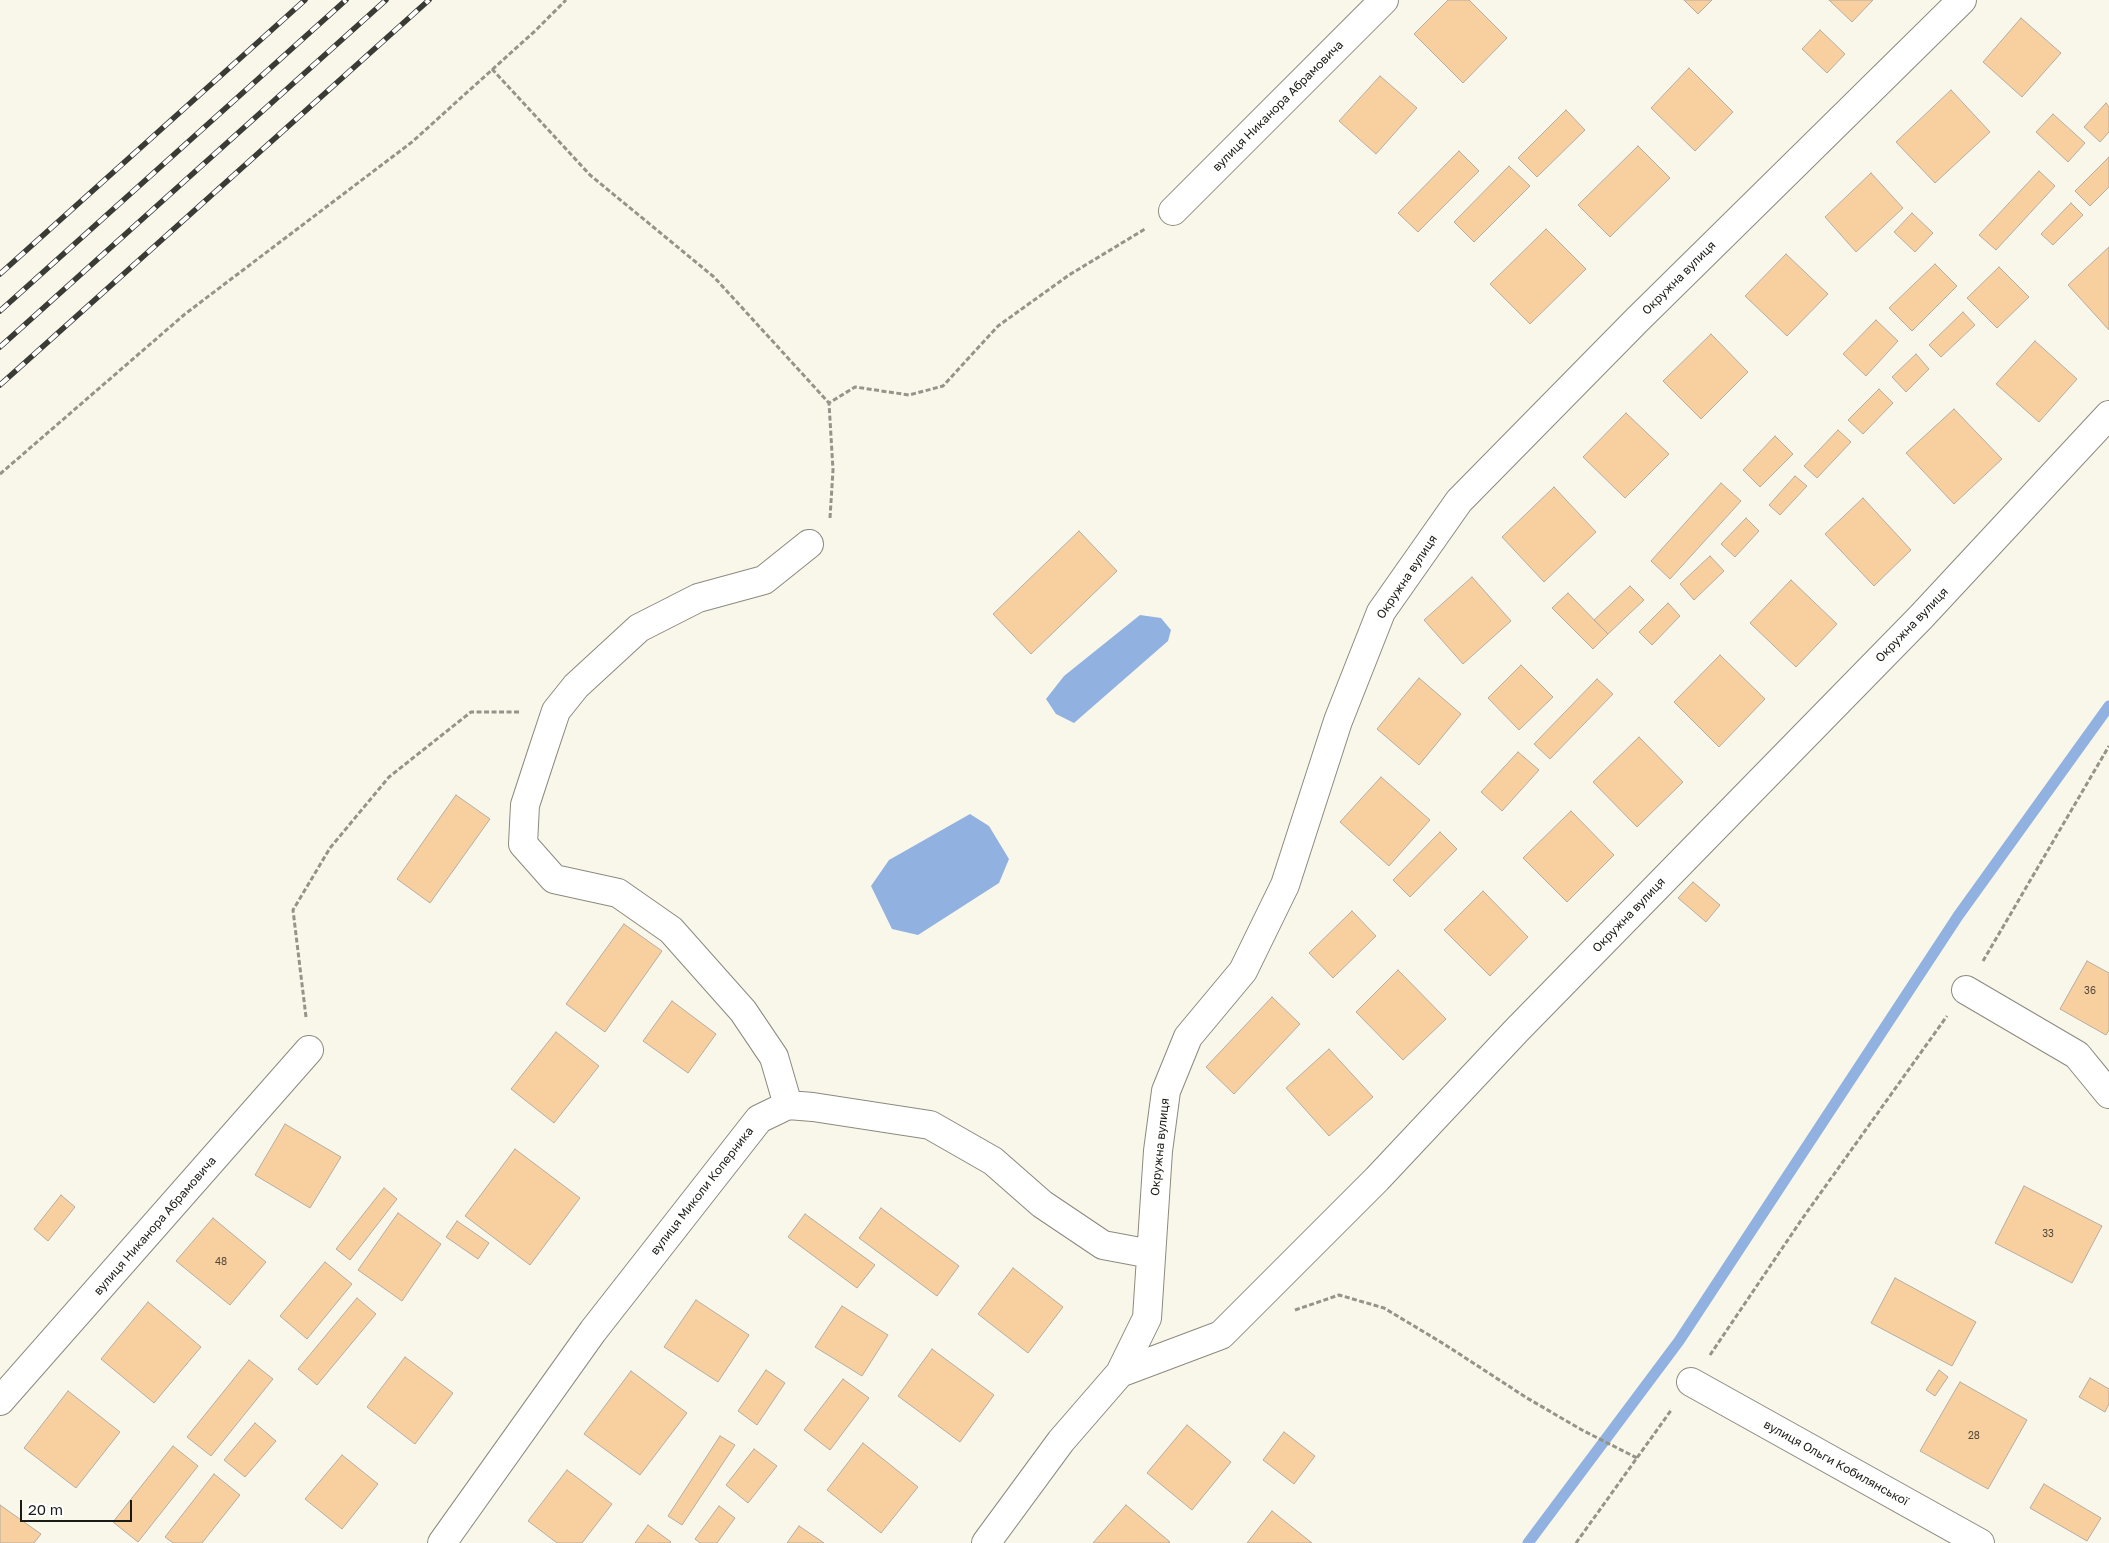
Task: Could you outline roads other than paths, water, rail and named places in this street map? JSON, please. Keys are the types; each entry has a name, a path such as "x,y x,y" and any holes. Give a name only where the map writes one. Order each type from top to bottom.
{"street":[{"name":"вулиця Никанора Абрамовича","path":"1173,212 1384,0"},
{"name":"Окружна вулиця","path":"986,1543 1061,1441 1120,1373 1147,1318 1158,1151 1166,1091 1188,1037 1243,971 1285,885 1338,721 1381,612 1459,501 1637,320 1962,0"},
{"name":"Окружна вулиця","path":"1120,1373 1221,1335 1377,1179 1516,1031 1921,617 2109,415"},
{"path":"788,1105 774,1057 743,1011 670,930 618,893 554,879 523,844 525,805 556,711 576,686 639,628 698,598 764,580 809,544"},
{"path":"1966,990 2077,1055 2109,1094"},
{"name":"вулиця Никанора Абрамовича","path":"0,1401 309,1050"},
{"name":"вулиця Миколи Коперника","path":"442,1543 593,1331 759,1118 788,1105 814,1107 930,1125 993,1161 1042,1204 1103,1246 1151,1254"},
{"name":"вулиця Ольги Кобилянської","path":"1691,1382 1980,1543"}],"water":[{"path":"1140,615 1161,618 1171,630 1168,641 1074,723 1056,714 1046,699 1064,676"},
{"path":"970,814 989,826 1009,859 999,883 918,935 892,929 871,886 889,860"}],"waterway":[{"path":"1528,1543 1679,1341 1958,916 2109,706"}],"railway":[{"path":"0,274 305,0"},
{"path":"0,311 346,0"},
{"path":"0,347 386,0"},
{"path":"0,385 429,0"}]}
